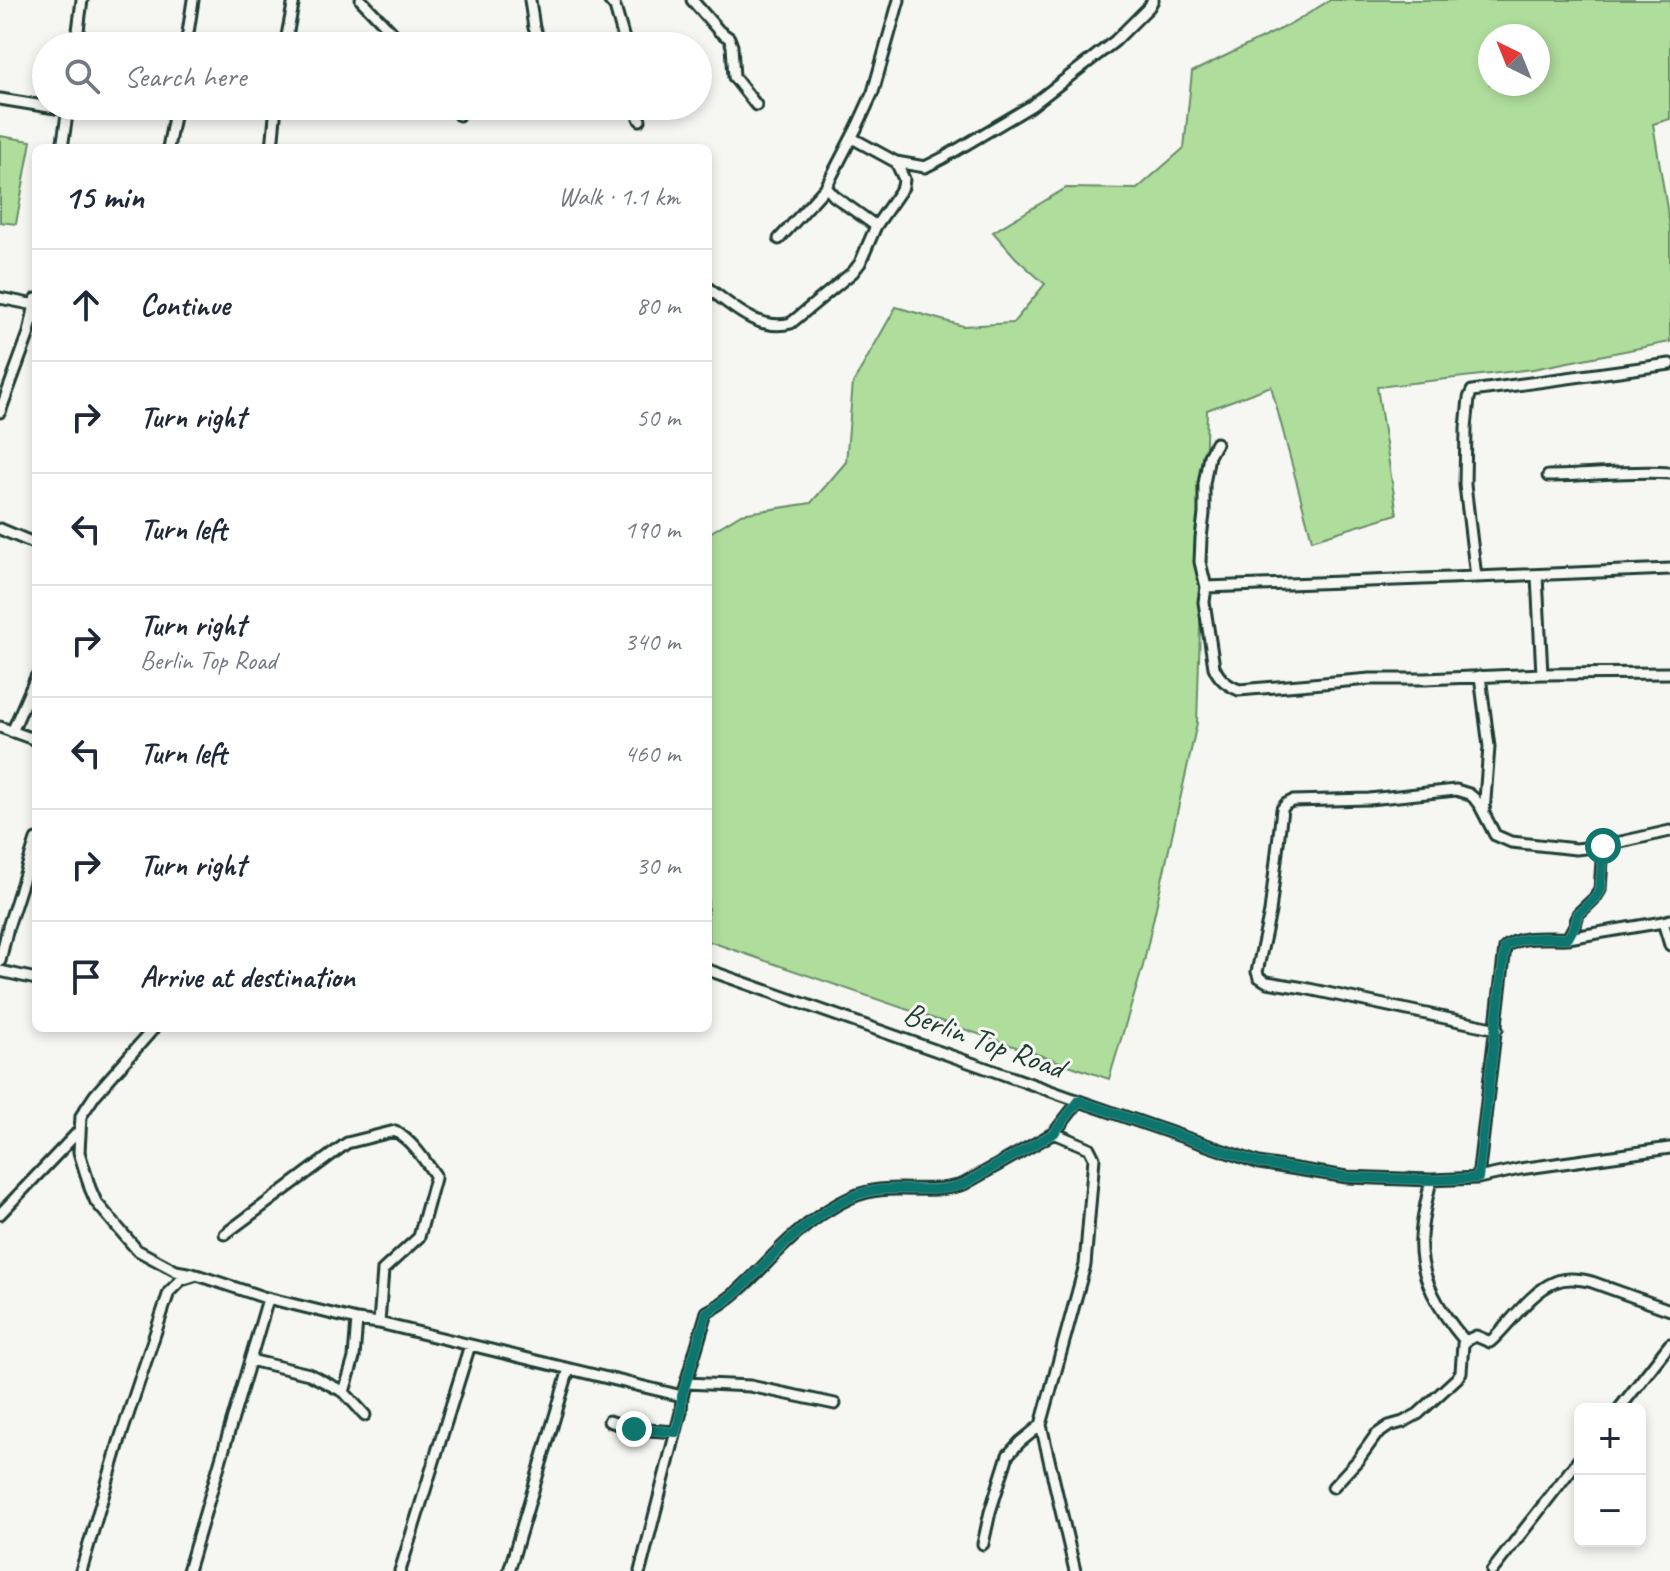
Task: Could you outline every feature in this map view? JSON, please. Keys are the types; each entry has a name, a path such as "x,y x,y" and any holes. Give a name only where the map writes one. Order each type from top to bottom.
{"street":[{"path":"78,32 82,0"},
{"path":"188,32 193,0"},
{"path":"288,32 294,0"},
{"path":"361,0 392,32"},
{"path":"530,0 536,32"},
{"path":"609,0 615,7 622,32"},
{"path":"692,0 729,38 734,77 756,105"},
{"path":"779,239 826,187 852,138 873,92 899,0"},
{"path":"852,138 896,162 925,167 1031,106 1115,41 1153,0"},
{"path":"0,99 32,103"},
{"path":"63,144 66,120"},
{"path":"169,144 173,120"},
{"path":"272,144 275,120"},
{"path":"712,291 754,321 781,326 791,323 860,263 876,226 903,187 904,179 896,162"},
{"path":"826,187 876,226"},
{"path":"0,298 32,302"},
{"path":"0,410 32,318"},
{"path":"1476,577 1465,485 1466,428 1472,391 1670,364"},
{"path":"1216,443 1209,456 1204,484 1200,562 1206,587 1204,602 1214,667 1223,682 1239,690 1370,679 1670,673"},
{"path":"1548,476 1670,473"},
{"path":"0,529 32,542"},
{"path":"1206,587 1670,569"},
{"path":"1537,576 1542,674"},
{"path":"1480,676 1489,747 1484,813"},
{"path":"12,732 32,686"},
{"path":"0,727 32,739"},
{"path":"1497,1029 1267,982 1257,975 1270,912 1282,809 1286,804 1292,801 1369,799 1456,790 1469,794 1484,813 1495,835 1511,842 1568,849 1603,846 1670,831"},
{"path":"1568,938 1578,914 1600,890 1603,846"},
{"path":"0,961 4,926 32,851"},
{"path":"1478,1178 1505,948 1520,940 1568,938 1666,921 1670,945"},
{"path":"0,971 32,978"},
{"name":"Berlin Top Road","path":"712,971 1259,1163 1347,1177 1431,1180 1478,1178 1520,1169 1670,1148"},
{"path":"150,1032 95,1095 81,1116 80,1130 79,1152 96,1202 137,1250 176,1271 268,1299 682,1396"},
{"path":"640,1571 681,1412 682,1396 707,1312 722,1305 746,1285 793,1237 819,1216 846,1200 879,1189 932,1190 964,1184 1054,1133 1079,1101"},
{"path":"0,1214 80,1130"},
{"path":"225,1234 347,1143 395,1131 399,1133 416,1148 435,1178 419,1237 383,1270 379,1323"},
{"path":"1054,1133 1089,1148 1095,1164 1085,1265 1041,1425 1075,1571"},
{"path":"1431,1180 1420,1239 1423,1265 1441,1311 1465,1341"},
{"path":"81,1571 120,1439 169,1292 181,1280 197,1275"},
{"path":"1333,1487 1351,1469 1376,1435 1418,1414 1457,1378 1461,1372 1465,1341 1476,1336 1490,1342 1536,1295 1555,1281 1579,1279 1592,1282 1670,1310"},
{"path":"188,1571 268,1299"},
{"path":"344,1392 354,1358 357,1320"},
{"path":"1624,1403 1670,1344"},
{"path":"400,1571 470,1345"},
{"path":"250,1360 309,1374 344,1392 365,1415"},
{"path":"509,1571 569,1369"},
{"path":"686,1383 750,1386 835,1404"},
{"path":"609,1421 634,1429 676,1432"},
{"path":"983,1544 1008,1455 1041,1425"},
{"path":"1492,1571 1574,1466"}],"green space":[{"path":"1330,0 1670,0 1670,119 1653,124 1670,227 1670,342 1533,369 1377,387 1397,514 1312,540 1271,386 1207,410 1197,723 1143,966 1109,1079 712,942 712,532 741,514 811,503 846,462 853,383 896,307 963,326 1013,323 1045,284 993,232 1066,188 1137,189 1184,148 1192,72 1293,23"},
{"path":"0,136 31,141 16,224 0,222"}],"route":[{"path":"634,1429 676,1432 682,1396 707,1312 722,1305 746,1285 793,1237 819,1216 846,1200 879,1189 932,1190 964,1184 1054,1133 1079,1101 1259,1163 1347,1177 1478,1178 1505,948 1520,940 1568,938 1578,914 1600,890 1603,846"}]}
